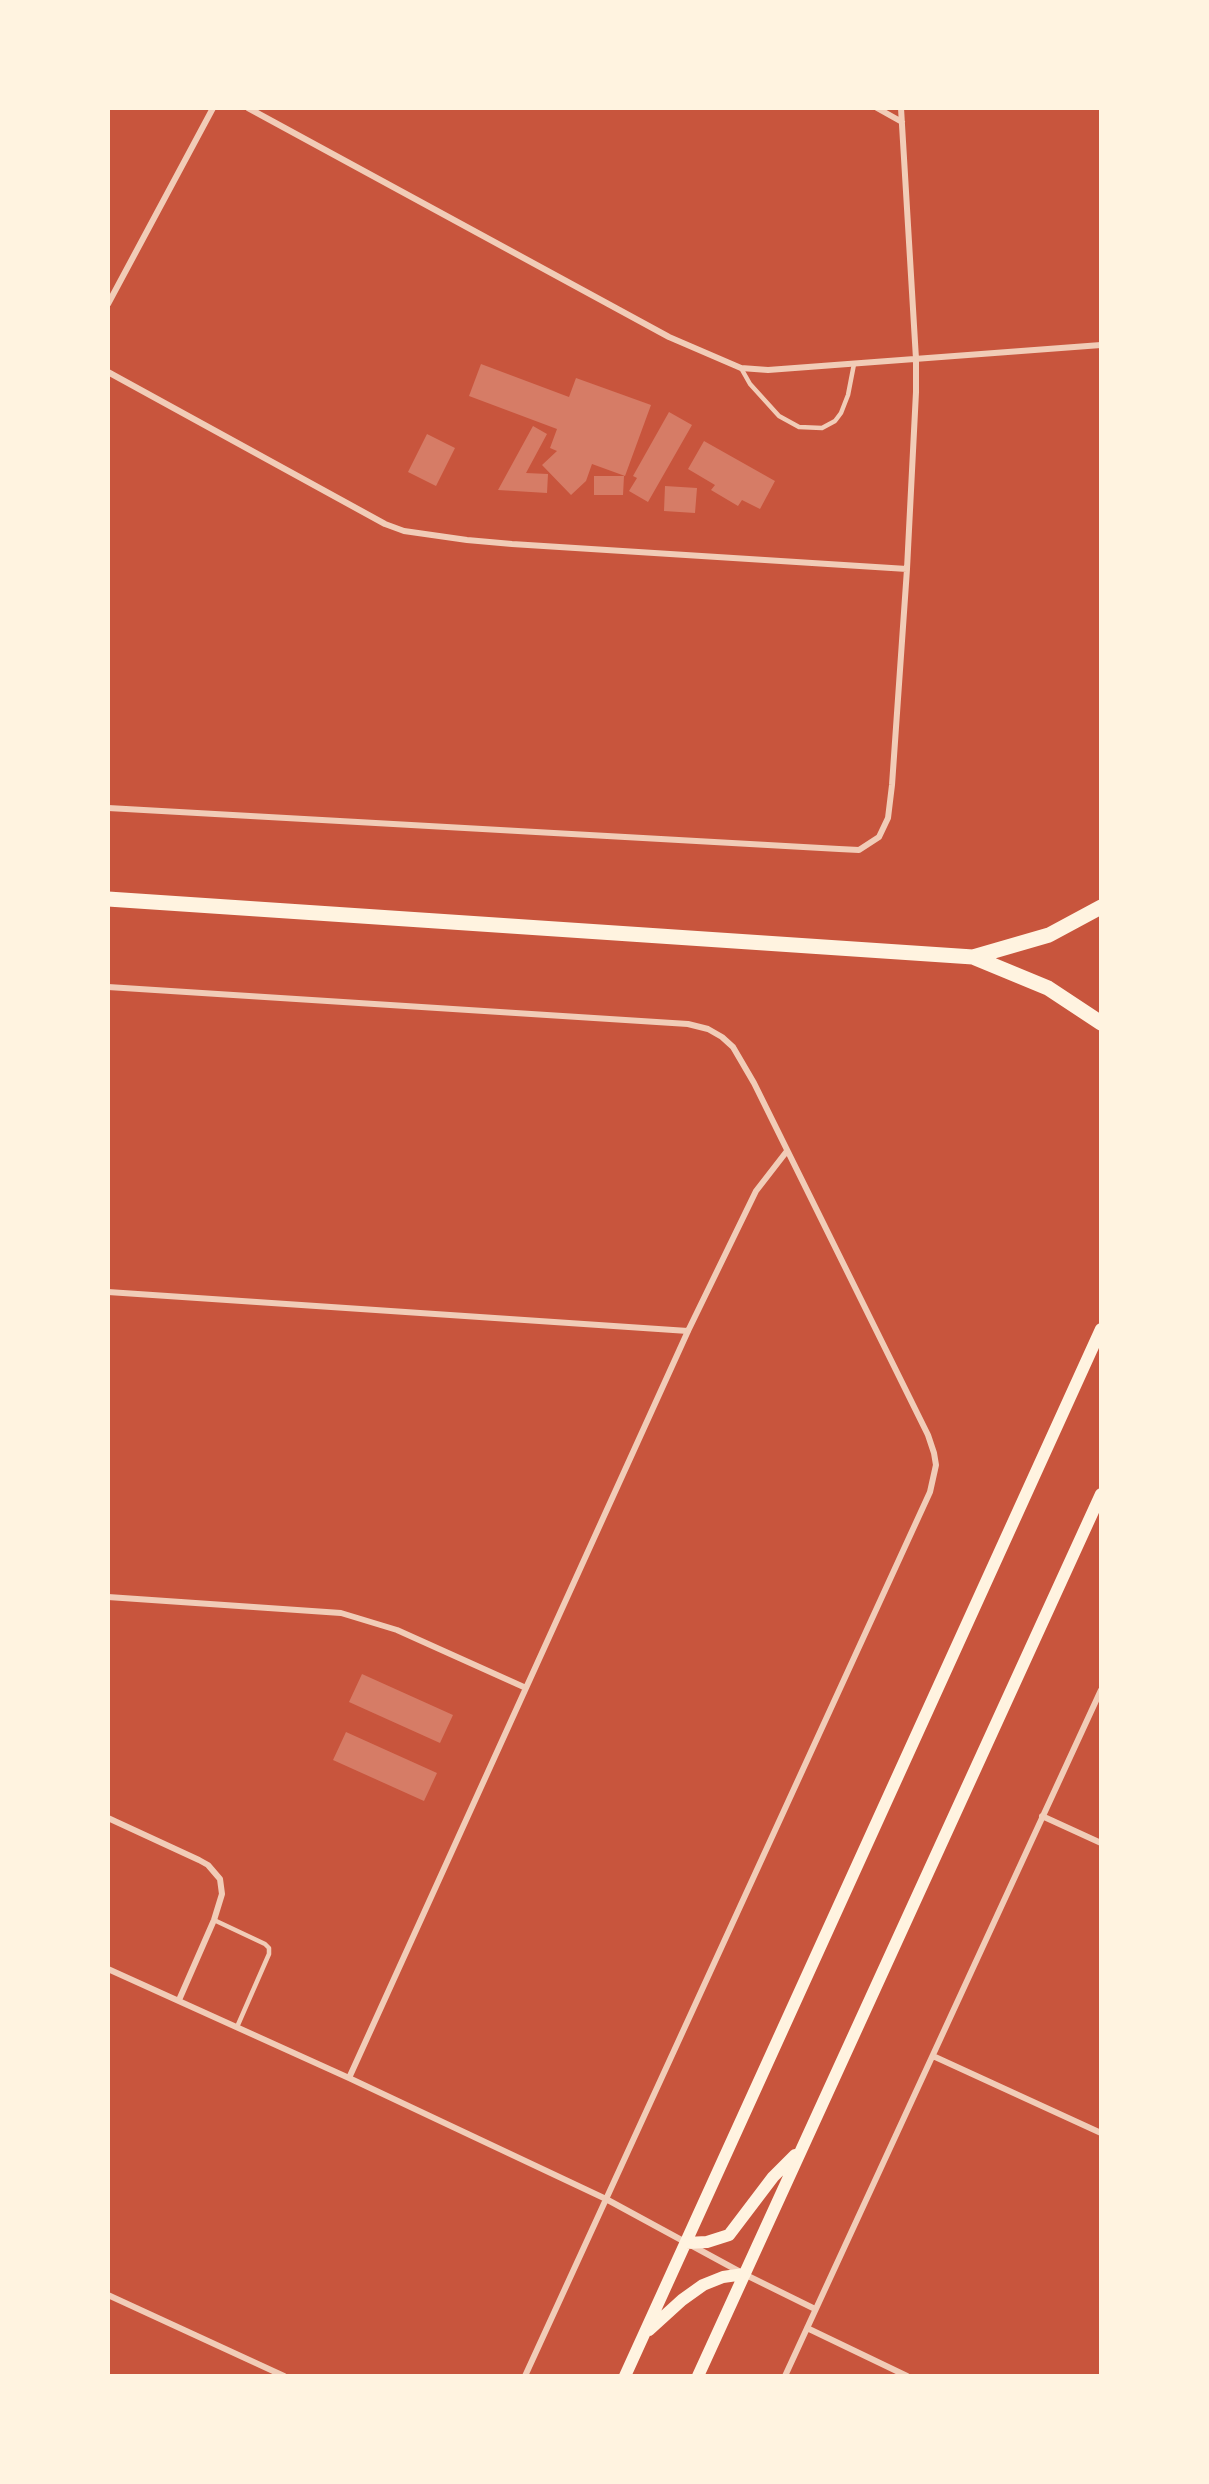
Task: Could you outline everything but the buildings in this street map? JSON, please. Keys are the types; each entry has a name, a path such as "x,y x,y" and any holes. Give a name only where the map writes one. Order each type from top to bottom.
{"main road":[{"path":"108,898 973,957 1034,981 1060,995 1101,1023"},
{"path":"973,957 1040,939 1067,927 1101,907"},
{"path":"625,2376 1101,1329"},
{"path":"698,2376 1101,1494"},
{"path":"686,2243 707,2242 729,2235 773,2177 800,2150"},
{"path":"645,2334 682,2300 703,2285 723,2277 744,2274"}],"street":[{"path":"108,304 213,108"},
{"path":"248,108 669,337 741,368 768,370 1101,345"},
{"path":"877,108 902,122"},
{"path":"108,808 858,850 870,844 884,830 888,818 907,569 916,359 902,108"},
{"path":"108,372 385,524 404,531 512,544 907,569"},
{"path":"108,987 688,1024 708,1029 733,1047 745,1065 917,1413 934,1453 936,1465 930,1492 525,2376"},
{"path":"349,2078 688,1331 756,1191 787,1151"},
{"path":"108,1292 688,1331"},
{"path":"108,1596 341,1613 426,1642 526,1688"},
{"path":"785,2376 1101,1690"},
{"path":"1042,1816 1101,1843"},
{"path":"108,1818 208,1865 220,1879 222,1894 214,1920 179,2000"},
{"path":"108,1969 349,2078 606,2199 744,2274 815,2309"},
{"path":"933,2055 1101,2133"},
{"path":"108,2295 284,2376"},
{"path":"807,2328 907,2376"}],"lane":[{"path":"741,368 750,384 779,416 799,427 822,428 835,421 841,413 848,395 854,364"},
{"path":"214,1920 269,1948 269,1954 237,2027"}]}
